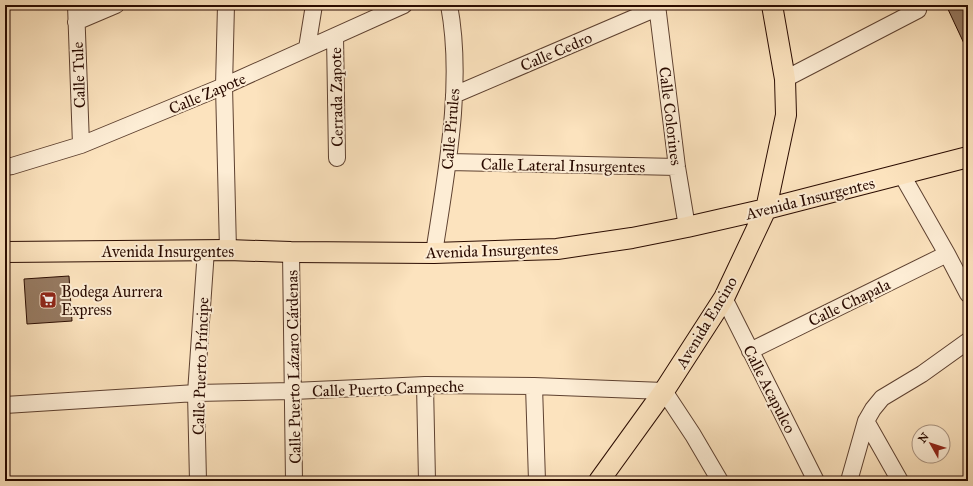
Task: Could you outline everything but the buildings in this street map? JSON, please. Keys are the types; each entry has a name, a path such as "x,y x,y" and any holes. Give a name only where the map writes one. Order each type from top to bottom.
{"main road":[{"name":"Avenida Encino","path":"599,481 664,391 724,298 766,209 786,115 785,79 772,5"},
{"name":"Avenida Insurgentes","path":"5,252 228,250 434,253 558,248 632,238 688,227 766,209 968,157"}],"street":[{"name":"Calle Tule","path":"76,5 81,145"},
{"path":"76,22 116,5"},
{"path":"226,5 224,86 228,250"},
{"path":"307,48 314,5"},
{"name":"Calle Zapote","path":"5,167 81,145 224,86 404,5"},
{"name":"Calle Pirules","path":"434,253 448,162 454,95 453,26 449,5"},
{"name":"Calle Cedro","path":"454,95 657,6"},
{"name":"Calle Colorines","path":"657,6 678,167 688,227"},
{"path":"785,79 918,10"},
{"name":"Cerrada Zapote","path":"335,36 337,158"},
{"name":"Calle Lateral Insurgentes","path":"448,162 678,167"},
{"path":"902,174 968,294"},
{"name":"Calle Puerto Príncipe","path":"198,481 196,393 206,250"},
{"name":"Calle Puerto Lázaro Cárdenas","path":"291,252 294,481"},
{"name":"Calle Chapala","path":"750,351 947,254"},
{"name":"Calle Acapulco","path":"724,298 816,481"},
{"path":"849,481 866,421 882,398 922,374 968,341"},
{"path":"426,385 427,481"},
{"name":"Calle Puerto Campeche","path":"5,405 196,393 293,391 426,385 534,386 664,391"},
{"path":"534,386 537,481"},
{"path":"664,391 693,435 720,481"},
{"path":"866,421 900,481"}],"place":[{"name":"Bodega Aurrera Express","path":"48,300"}]}
